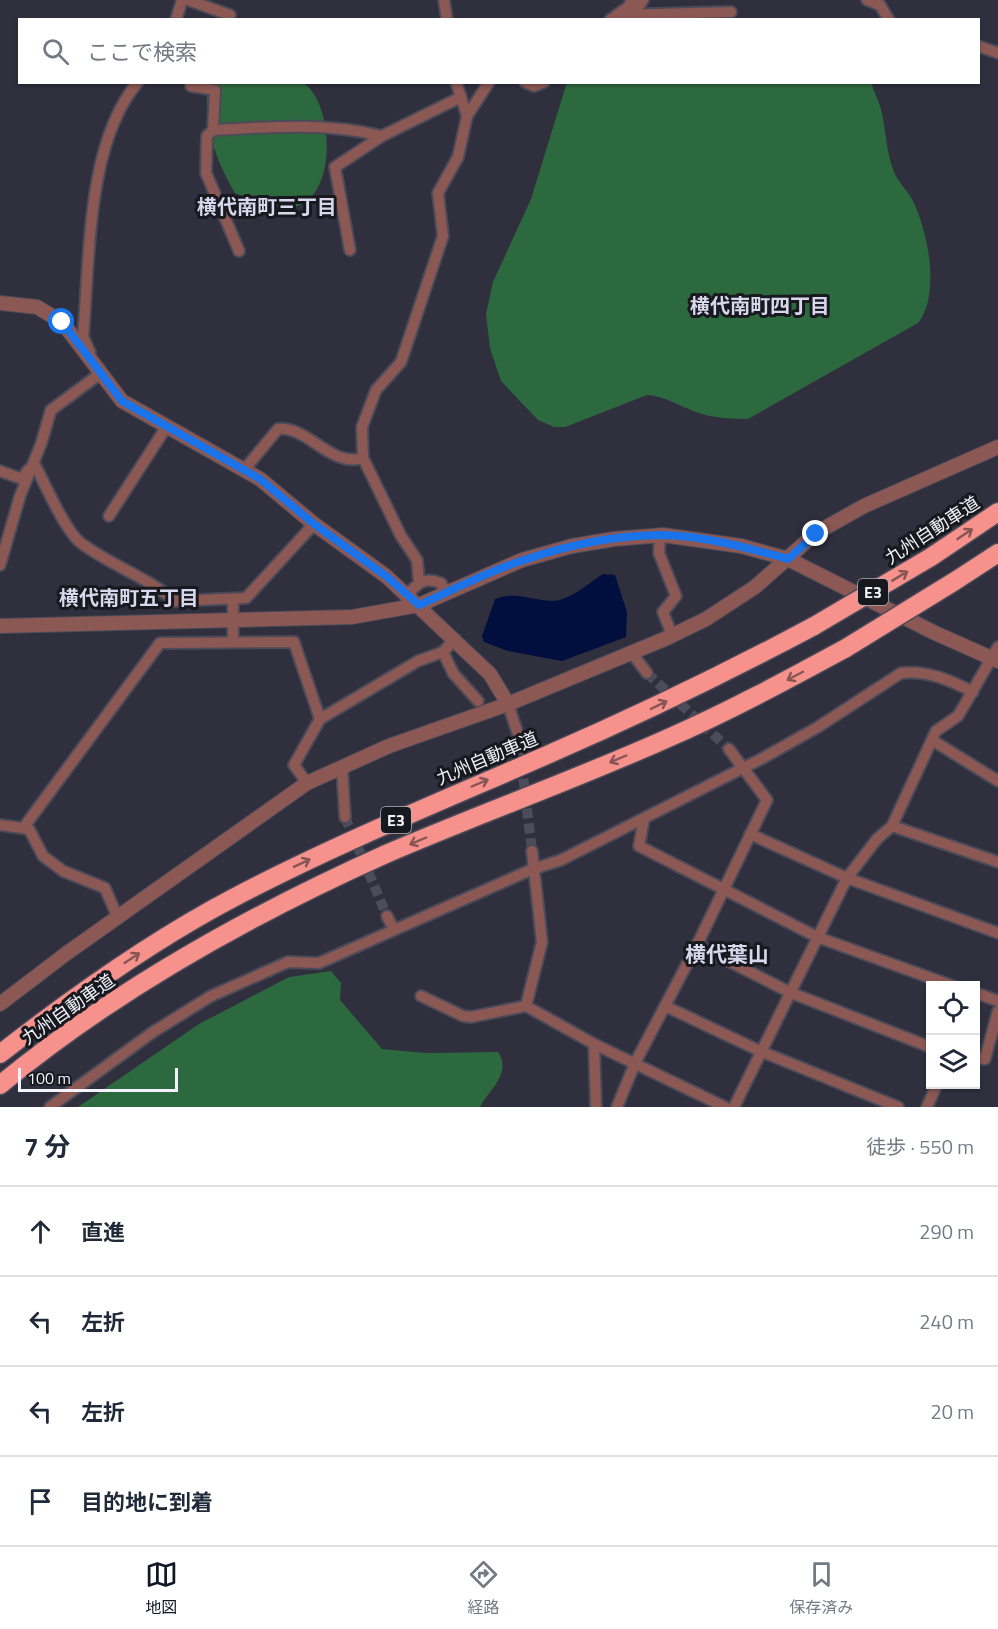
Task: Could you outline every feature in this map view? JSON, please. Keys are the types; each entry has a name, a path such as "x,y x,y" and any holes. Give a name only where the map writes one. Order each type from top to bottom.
{"highway":[{"name":"九州自動車道","path":"0,1054 106,976 167,936 233,898 373,831 642,713 814,627 931,557 998,512"},
{"name":"九州自動車道","path":"0,1085 117,999 231,931 386,855 666,739 765,692 846,648 998,553"},
{"path":"0,1100 60,1049 231,931"}],"street":[{"path":"177,18 182,0"},
{"path":"188,0 230,15"},
{"path":"444,0 447,18"},
{"path":"614,17 632,0"},
{"path":"633,15 643,0"},
{"path":"867,0 880,5 888,18"},
{"path":"614,17 731,12"},
{"path":"980,47 998,52"},
{"path":"101,373 83,337 95,196 102,149 124,99 136,84"},
{"path":"191,84 191,86 215,90 213,130"},
{"path":"457,84 467,116"},
{"path":"419,581 417,560 401,536 363,458 364,417 376,390 401,362 443,236 438,193 458,157 467,116 488,84"},
{"path":"350,250 335,167 382,136 461,97"},
{"path":"239,251 206,173 207,136 213,130 288,126 360,130 382,136"},
{"path":"0,303 37,307 62,322 122,401 260,479 314,524 386,576 490,674 508,704 518,734"},
{"path":"0,566 20,496 34,463 51,411 101,373"},
{"path":"109,516 167,426"},
{"path":"244,470 278,429 295,430 338,457 353,461 363,458"},
{"path":"0,1004 67,952 307,783 389,746 508,704 706,619 745,593 816,534 864,506 998,447"},
{"path":"0,471 22,479 34,463"},
{"path":"34,463 70,530 80,542 157,586 176,601 233,601 246,598 314,524"},
{"path":"660,536 659,553 676,596 663,612 672,635"},
{"path":"0,626 352,617 419,605 522,560 572,546 614,539 660,536 741,546 788,559 996,655 958,716 936,731 892,826 877,839 847,878 734,1107"},
{"path":"407,595 419,581 429,578 441,583 446,593"},
{"path":"233,601 233,642"},
{"path":"307,783 294,765 320,719 418,661 443,652 455,639"},
{"path":"24,827 160,643 294,642 320,719"},
{"path":"443,652 453,674 478,701"},
{"path":"631,652 647,673"},
{"path":"50,1107 153,1032 211,996 288,962 319,963 533,869 561,860 818,727 901,673 916,671 950,680 973,692"},
{"path":"932,741 998,781"},
{"path":"617,1107 635,1063 697,945 767,800 729,749"},
{"path":"342,767 345,817"},
{"path":"644,819 639,846 817,937 939,981"},
{"path":"0,825 29,829 43,856 63,871 105,888 118,918"},
{"path":"892,826 998,862"},
{"path":"750,834 847,878 998,933"},
{"path":"526,1006 542,942 532,851"},
{"path":"387,916 394,930"},
{"path":"697,945 789,992 926,1045"},
{"path":"980,995 998,1002"},
{"path":"421,996 463,1016 471,1017 526,1006 594,1044 725,1107"},
{"path":"665,1006 760,1051 898,1107"},
{"path":"980,1058 985,1059 998,1011"},
{"path":"594,1044 596,1107"},
{"path":"927,1107 934,1089"}],"green space":[{"path":"209,84 304,84 313,93 321,109 326,128 327,149 318,187 308,200 286,208 263,204 235,193 216,154 209,126 207,97"},
{"path":"566,84 871,84 881,109 894,172 912,199 923,228 930,262 929,296 925,311 918,323 748,419 708,416 666,399 647,395 565,427 554,427 538,420 501,381 490,348 486,314 493,282 531,199"},
{"path":"331,971 341,983 340,1000 382,1049 426,1053 498,1052 502,1060 501,1074 480,1107 78,1107 199,1024 289,977"}],"shaded area":[{"path":"603,574 615,575 627,612 626,637 562,661 508,651 484,642 482,636 495,599 516,596 558,600 572,595"}],"tunnel":[{"path":"647,673 729,749"},
{"path":"518,734 532,851"},
{"path":"345,817 387,916"}],"district":[{"name":"横代南町三丁目","path":"267,206"},
{"name":"横代南町四丁目","path":"760,305"},
{"name":"横代南町五丁目","path":"129,597"},
{"name":"横代葉山","path":"727,954"}],"route":[{"path":"62,322 122,401 260,479 314,524 386,576 419,605 522,560 572,546 614,539 663,535 741,546 788,559 816,534"}]}
